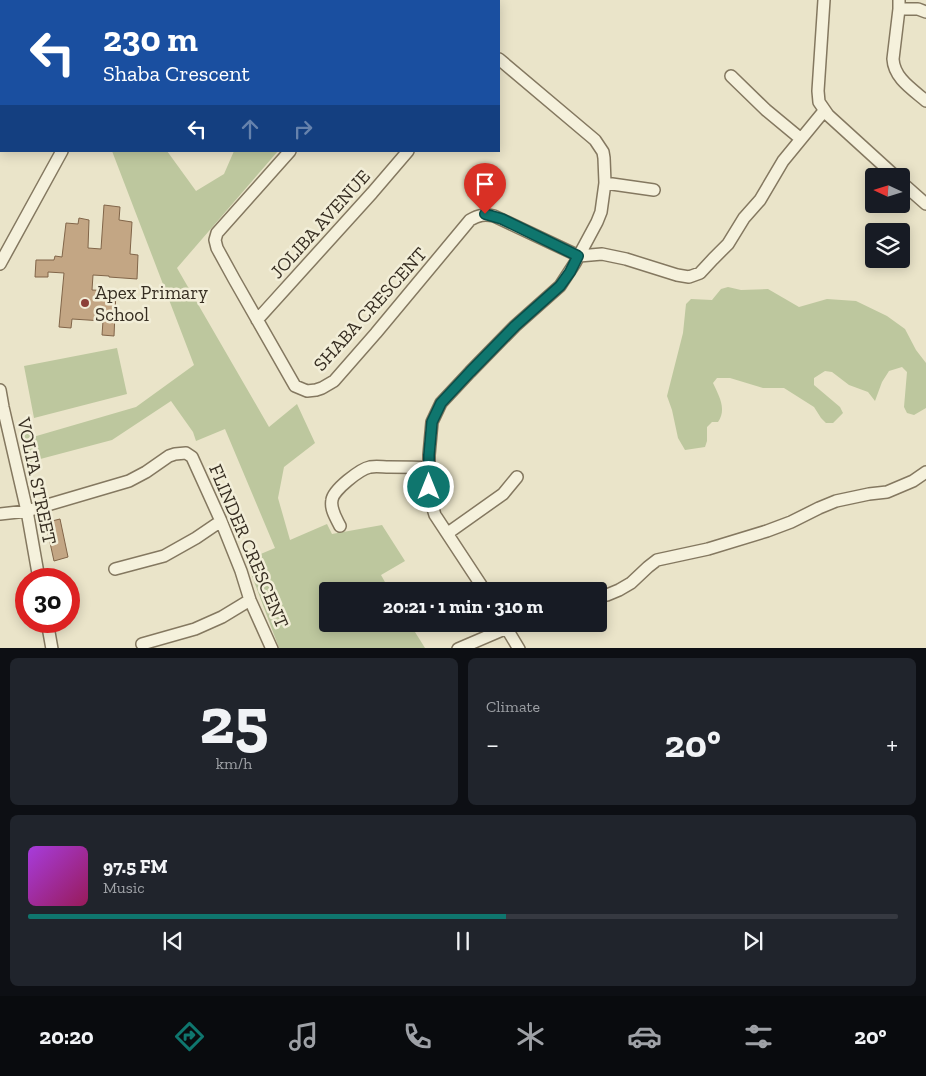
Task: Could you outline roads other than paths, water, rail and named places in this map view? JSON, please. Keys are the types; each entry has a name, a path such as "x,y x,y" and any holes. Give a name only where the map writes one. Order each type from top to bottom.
{"street":[{"path":"824,0 818,91 819,102 824,111 886,168"},
{"path":"926,12 899,4 893,59 893,66 899,78 926,101"},
{"path":"479,582 435,515 431,502 429,468 432,422 441,403 470,372 515,326 560,286 570,272 599,217 605,183 603,152 595,140 500,60"},
{"path":"731,76 766,110 801,139"},
{"path":"578,256 602,254 690,277 700,273 728,244 744,218 760,200 783,161 824,111"},
{"path":"0,264 61,152"},
{"name":"SHABA CRESCENT","path":"289,152 217,233 215,240 217,248 295,386 307,391 322,388 334,381 470,220 476,216 485,214 494,216 578,256"},
{"name":"JOLIBA AVENUE","path":"257,320 407,152"},
{"path":"605,183 654,190"},
{"path":"910,190 926,204"},
{"name":"VOLTA STREET","path":"0,390 1,407 27,511 37,568"},
{"name":"FLINDER CRESCENT","path":"27,511 129,481 169,456 183,452 189,454 221,521 241,571 250,600 272,648"},
{"path":"340,526 334,514 332,498 335,492 360,472 371,466 429,468"},
{"path":"607,595 631,583 657,560 708,549 767,531 836,501 887,492 913,481 926,472"},
{"path":"448,534 503,494 517,477"},
{"path":"0,514 27,511"},
{"path":"115,569 164,556 221,521"},
{"path":"142,644 196,629 222,617 250,600"},
{"path":"458,648 493,632"},
{"path":"510,632 519,648"},
{"path":"49,633 52,648"}],"place":[{"name":"Apex Primary School","path":"85,303"}]}
